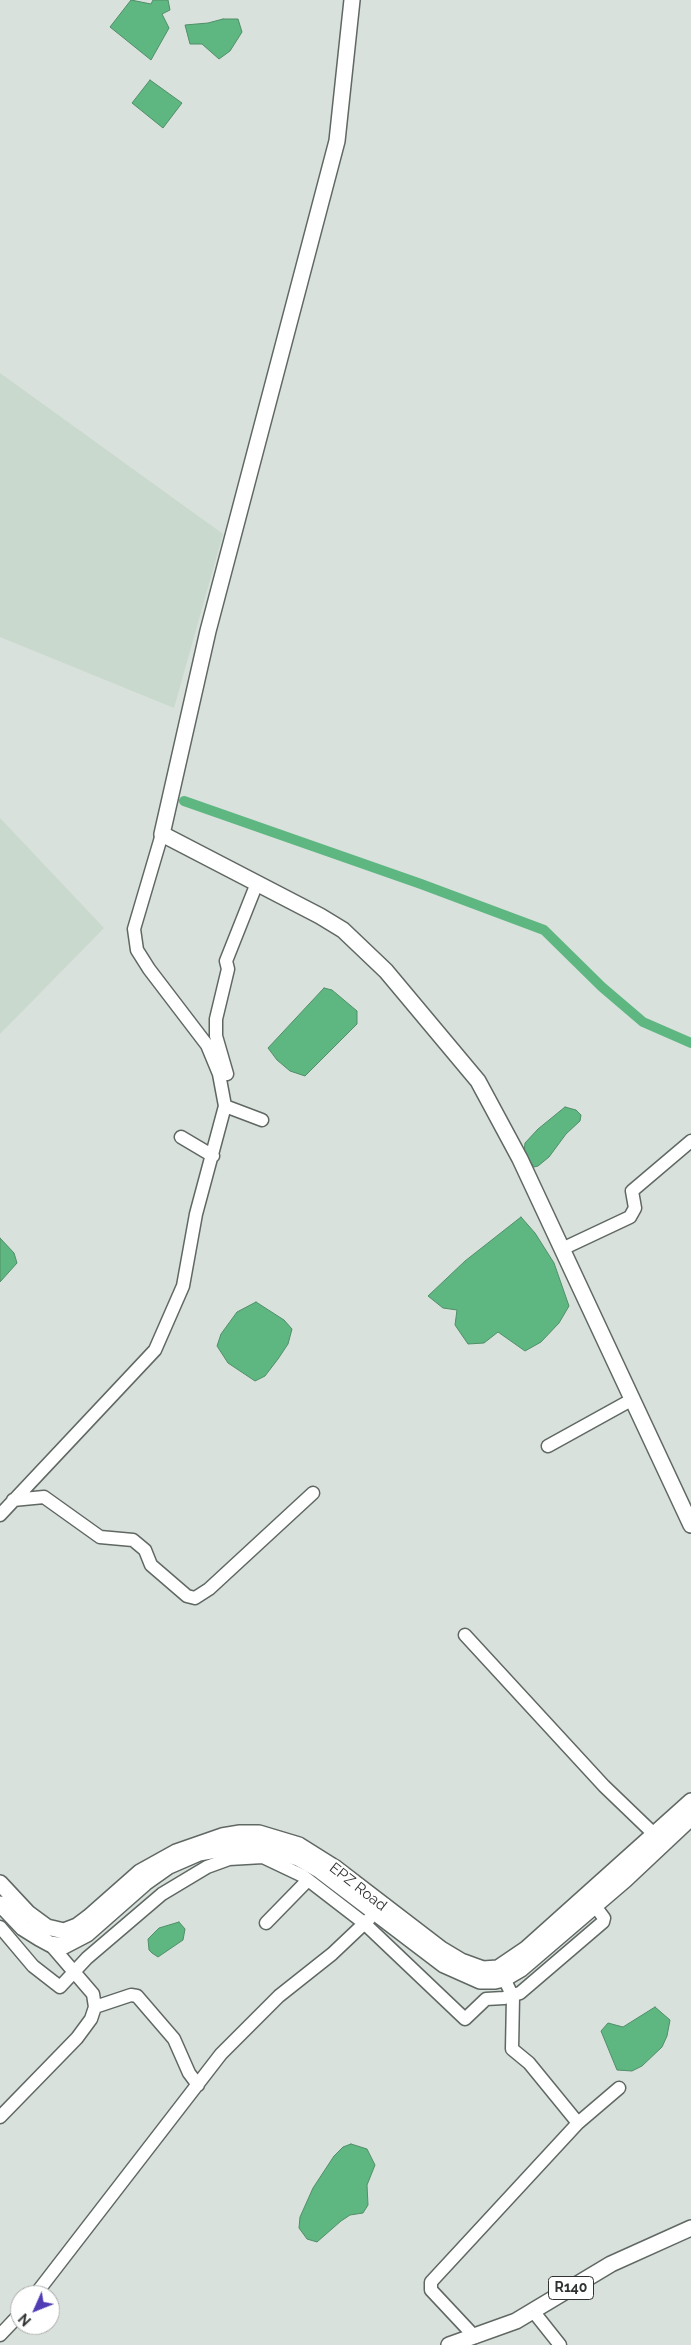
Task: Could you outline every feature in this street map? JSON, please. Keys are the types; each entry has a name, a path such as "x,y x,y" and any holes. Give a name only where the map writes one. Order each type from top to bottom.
{"main road":[{"path":"352,0 337,141 208,631 162,834 320,916 343,930 386,971 453,1048 478,1081 520,1159 691,1525"},
{"path":"501,1973 522,1969 595,1906 654,1835 691,1801"},
{"path":"501,1973 526,1949 691,1818"},
{"name":"EPZ Road","path":"0,1883 28,1913 47,1927 64,1931 77,1926 89,1917 140,1872 176,1852 222,1836 240,1833 259,1833 300,1845 334,1867 373,1913"},
{"name":"EPZ Road","path":"50,1944 64,1946 87,1934 145,1883 168,1866 199,1853 250,1844 298,1858 319,1870 373,1913 461,1961 501,1973"},
{"path":"0,1904 23,1928 50,1944"},
{"name":"R140","path":"536,2315 611,2264 691,2228"},
{"name":"R140","path":"449,2345 477,2341 536,2315 614,2271 691,2237"}],"street":[{"path":"162,834 134,929 137,950 149,969 207,1045 219,1074 228,1107"},
{"path":"0,1515 155,1350 183,1286 196,1214 228,1107 227,1075 216,1036 216,1019 228,969 226,961 257,883"},
{"path":"228,1107 262,1120"},
{"path":"181,1137 213,1156"},
{"path":"562,1249 630,1217 635,1208 632,1192 691,1141"},
{"path":"548,1446 632,1399"},
{"path":"13,1500 44,1497 100,1537 133,1540 145,1550 152,1564 187,1596 195,1598 209,1589 313,1493"},
{"path":"465,1636 604,1786 654,1835"},
{"path":"0,1927 33,1966 59,1987 87,1958 162,1894 207,1867 229,1859 263,1857 373,1913 464,2018 468,2018 486,1999 513,1997 520,1993 603,1922 604,1918 595,1906"},
{"path":"266,1923 308,1880"},
{"path":"43,2285 221,2054 279,1996 332,1954 373,1913"},
{"path":"0,2117 77,2038 91,2020 95,2007 93,1994 76,1971 50,1944"},
{"path":"501,1973 513,1997 512,2049 528,2063 578,2123"},
{"path":"95,2007 131,1995 137,1996 174,2039 189,2073 198,2085"},
{"path":"477,2341 430,2286 578,2123 619,2088"},
{"path":"536,2315 560,2345"},
{"path":"0,2335 10,2324"}],"shaded area":[{"path":"131,0 151,4 153,0 168,0 170,10 162,14 169,28 151,60 110,27"},
{"path":"223,19 238,19 242,32 230,51 219,59 202,44 190,44 185,25 208,23"},
{"path":"150,80 182,103 163,128 132,103"},
{"path":"0,373 223,534 174,708 0,637"},
{"path":"0,818 104,928 0,1034"},
{"path":"324,988 332,990 357,1011 357,1024 305,1076 290,1071 277,1060 268,1048"},
{"path":"565,1107 576,1110 581,1115 580,1121 566,1134 549,1157 534,1167 524,1152 525,1143 538,1129"},
{"path":"521,1217 535,1233 554,1263 569,1306 559,1323 541,1342 525,1351 498,1332 484,1343 468,1344 455,1325 457,1310 443,1308 428,1296 465,1261"},
{"path":"0,1238 14,1253 17,1263 0,1282"},
{"path":"256,1302 284,1320 292,1329 288,1344 278,1359 265,1376 255,1381 228,1363 217,1346 221,1334 237,1312"},
{"path":"179,1922 185,1929 183,1940 158,1957 152,1953 149,1950 148,1939 159,1928"},
{"path":"655,2007 670,2020 667,2036 662,2047 642,2066 632,2071 617,2070 601,2031 608,2023 623,2027"},
{"path":"351,2144 367,2149 375,2165 367,2185 368,2205 363,2213 350,2215 317,2242 307,2239 299,2228 300,2217 313,2188 334,2156 343,2147"}],"waterway":[{"path":"184,801 421,884 544,930 602,987 643,1022 691,1043"}]}
